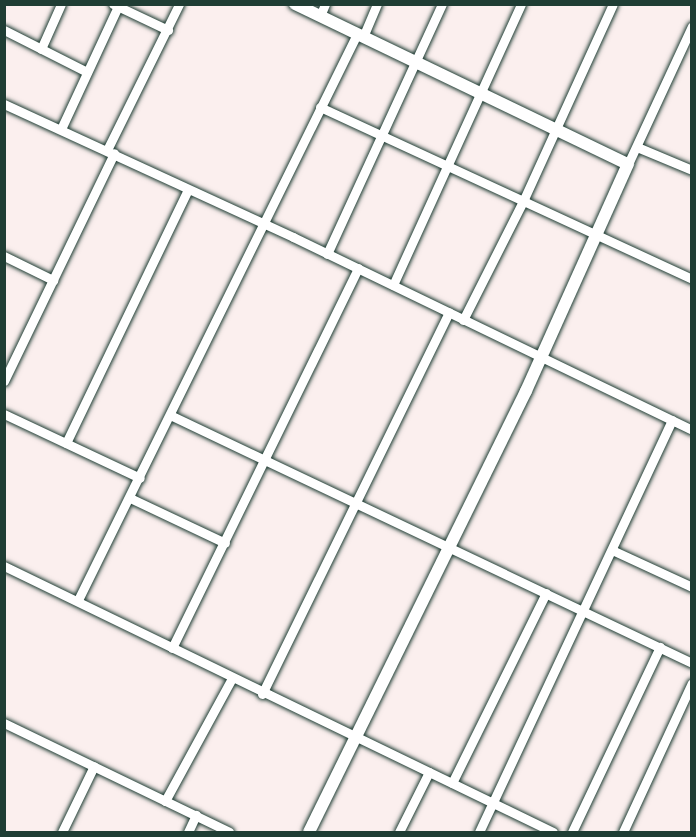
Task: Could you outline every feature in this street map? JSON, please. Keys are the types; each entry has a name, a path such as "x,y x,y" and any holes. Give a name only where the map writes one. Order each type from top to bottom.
{"street":[{"path":"40,49 62,4"},
{"path":"4,381 180,4"},
{"path":"295,4 322,10 360,35 628,164"},
{"path":"78,600 140,478 320,107 377,4"},
{"path":"327,254 442,4"},
{"path":"393,285 482,94 521,4"},
{"path":"463,320 524,200 613,4"},
{"path":"61,129 116,5 168,30"},
{"path":"309,832 526,391 539,356 692,26"},
{"path":"4,30 87,72"},
{"path":"4,104 358,268 692,430"},
{"path":"320,107 692,279"},
{"path":"637,147 692,170"},
{"path":"66,443 188,190"},
{"path":"4,256 53,280"},
{"path":"172,648 358,268"},
{"path":"262,694 448,312"},
{"path":"4,414 140,478"},
{"path":"170,415 357,501 692,663"},
{"path":"479,832 672,420"},
{"path":"130,498 225,543"},
{"path":"612,550 692,586"},
{"path":"4,566 78,600 262,694 357,737 553,832"},
{"path":"452,783 546,593"},
{"path":"572,832 660,647"},
{"path":"165,801 232,678"},
{"path":"623,832 692,683"},
{"path":"4,723 229,832"},
{"path":"62,832 94,766"},
{"path":"399,832 429,772"},
{"path":"188,832 196,815"}]}
